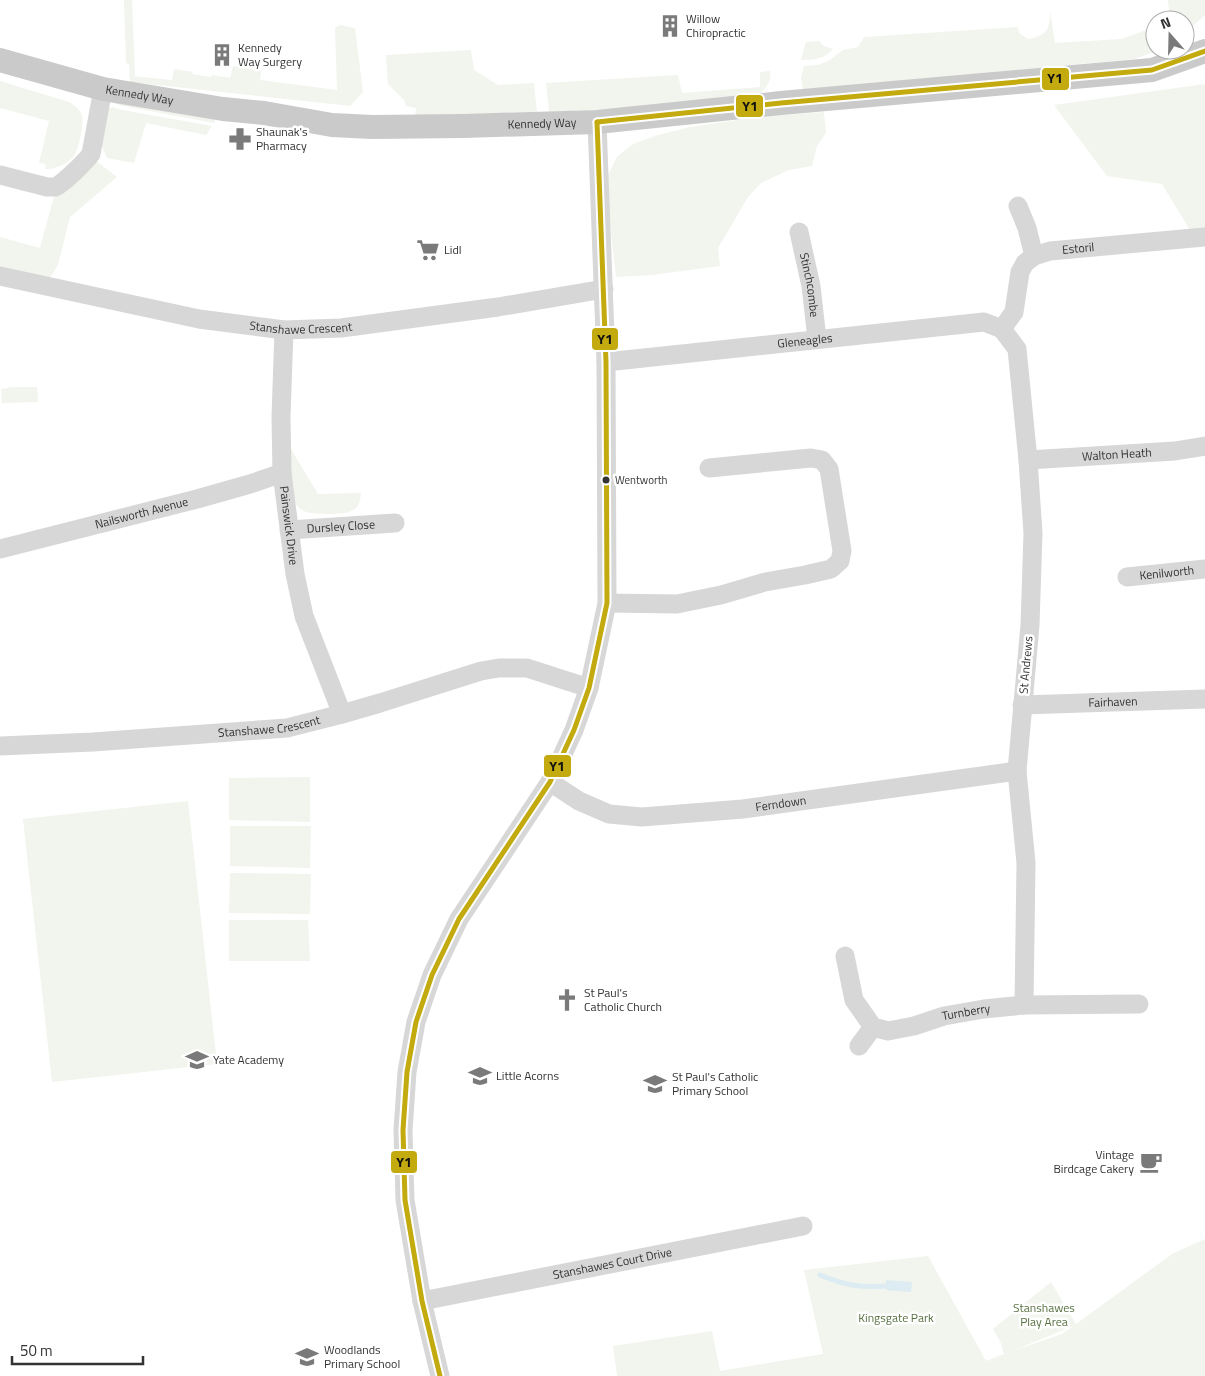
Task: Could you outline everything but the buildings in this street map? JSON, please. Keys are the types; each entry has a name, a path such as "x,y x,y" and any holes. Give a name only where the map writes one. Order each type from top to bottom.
{"main road":[{"name":"Kennedy Way","path":"0,60 103,89 332,125 372,127 597,122 781,103 1152,70 1205,51"}],"street":[{"path":"0,175 47,188 55,187 62,182 91,154 103,89"},
{"path":"440,1376 422,1301 405,1200 403,1130 407,1072 416,1022 432,975 459,918 550,782 574,730 589,688 607,603 606,362 597,122"},
{"path":"1002,329 1014,312 1020,272 1025,263 1034,256 1027,228 1018,206"},
{"name":"Stinchcombe","path":"799,232 810,286 817,339"},
{"name":"Estoril","path":"1034,256 1050,252 1205,237"},
{"name":"Stanshawe Crescent","path":"0,276 199,319 284,330 341,328 604,289"},
{"name":"Gleneagles","path":"606,362 984,322 1002,329"},
{"name":"St Andrews","path":"1002,329 1017,349 1033,533 1030,624 1017,771 1026,863 1024,1005"},
{"name":"Painswick Drive","path":"284,330 281,417 282,473 295,574 304,616 342,714"},
{"name":"Walton Heath","path":"1028,460 1175,451 1205,446"},
{"path":"607,603 677,604 721,595 765,582 805,575 831,568 840,561 842,551 829,469 822,460 811,458 709,468"},
{"name":"Nailsworth Avenue","path":"0,549 214,494 282,473"},
{"name":"Dursley Close","path":"289,530 395,524"},
{"name":"Kenilworth","path":"1127,577 1205,569"},
{"name":"Stanshawe Crescent","path":"0,746 93,742 287,728 342,714 481,671 500,668 527,668 589,688"},
{"name":"Fairhaven","path":"1022,705 1205,699"},
{"name":"Ferndown","path":"550,782 579,801 609,814 642,817 743,809 1017,771"},
{"path":"845,956 854,1000 874,1027 859,1046"},
{"name":"Turnberry","path":"874,1027 888,1031 914,1026 944,1016 1024,1005 1139,1004"},
{"name":"Stanshawes Court Drive","path":"422,1301 803,1226"}],"green space":[{"path":"124,0 132,0 135,75 133,76 172,80 174,69 193,72 192,74 230,78 233,66 261,71 260,80 337,90 335,28 340,25 355,28 363,92 350,106 130,82 129,64 126,63"},
{"path":"1168,0 1205,0 1205,15 1195,24 1195,10 1169,10"},
{"path":"1050,11 1055,43 1121,39 1145,31 1145,55 1134,59 803,90 801,78 804,66 818,65 830,60 843,50 858,47 864,37 1018,27 1019,33 1028,39 1043,34 1049,23"},
{"path":"819,41 824,46 833,49 823,57 801,60 806,42"},
{"path":"471,50 474,70 498,85 534,83 537,113 415,116 416,108 406,106 404,100 388,84 386,55"},
{"path":"770,71 769,82 758,96 653,107 549,112 546,83 678,75 682,93 760,87 760,72"},
{"path":"0,81 69,102 78,109 82,116 82,130 75,154 70,160 52,169 45,169 46,164 39,163 49,121 0,108"},
{"path":"1205,84 1205,228 1190,230 1162,184 1107,176 1054,105"},
{"path":"119,100 216,119 214,123 113,103"},
{"path":"113,107 212,126 206,135 146,123 134,163 107,158 101,144 106,109"},
{"path":"824,112 826,133 817,146 812,166 789,170 761,183 748,197 718,248 720,266 652,275 616,277 609,214 608,175 617,157 633,144 690,127 759,117"},
{"path":"95,160 117,177 70,217 58,265 46,284 0,275 0,237 40,248 55,193"},
{"path":"9,387 37,387 38,402 2,403 1,389"},
{"path":"289,446 318,494 361,493 357,507 350,512 337,514 314,513 301,509 292,496"},
{"path":"310,777 310,822 229,820 229,778"},
{"path":"188,801 217,1064 52,1082 23,819"},
{"path":"230,826 311,826 310,868 230,866"},
{"path":"230,873 311,874 310,914 229,913"},
{"path":"229,920 308,920 310,961 229,961"},
{"name":"Kingsgate Park","path":"1205,1239 1205,1376 617,1376 613,1346 712,1331 720,1371 823,1354 804,1270 928,1256 986,1361 1004,1354 1001,1343 993,1329 1051,1282 1076,1324 1172,1254","holes":["1073,1326 1062,1334 1015,1350"]}],"shaded area":[{"path":"886,1280 912,1282 911,1292 886,1290"}],"waterway":[{"path":"820,1275 852,1285 868,1287 886,1286"}],"transit line":[{"name":"Y1","path":"597,122 781,103 1152,70 1205,51"},
{"name":"Y1","path":"440,1376 422,1301 405,1200 403,1130 407,1072 416,1022 432,975 459,919 550,782 574,730 589,688 607,603 606,362 597,122"}],"place":[{"name":"Willow Chiropractic","path":"670,26"},
{"name":"Kennedy Way Surgery","path":"222,55"},
{"name":"Shaunak's Pharmacy","path":"240,139"},
{"name":"Lidl","path":"428,250"},
{"name":"Wentworth","path":"606,480"},
{"name":"St Paul's Catholic Church","path":"567,1000"},
{"name":"Yate Academy","path":"197,1060"},
{"name":"Little Acorns","path":"480,1076"},
{"name":"St Paul's Catholic Primary School","path":"655,1084"},
{"name":"Vintage Birdcage Cakery","path":"1151,1162"},
{"name":"Woodlands Primary School","path":"307,1357"}],"park label":[{"name":"Stanshawes Play Area","path":"1044,1315"}]}
